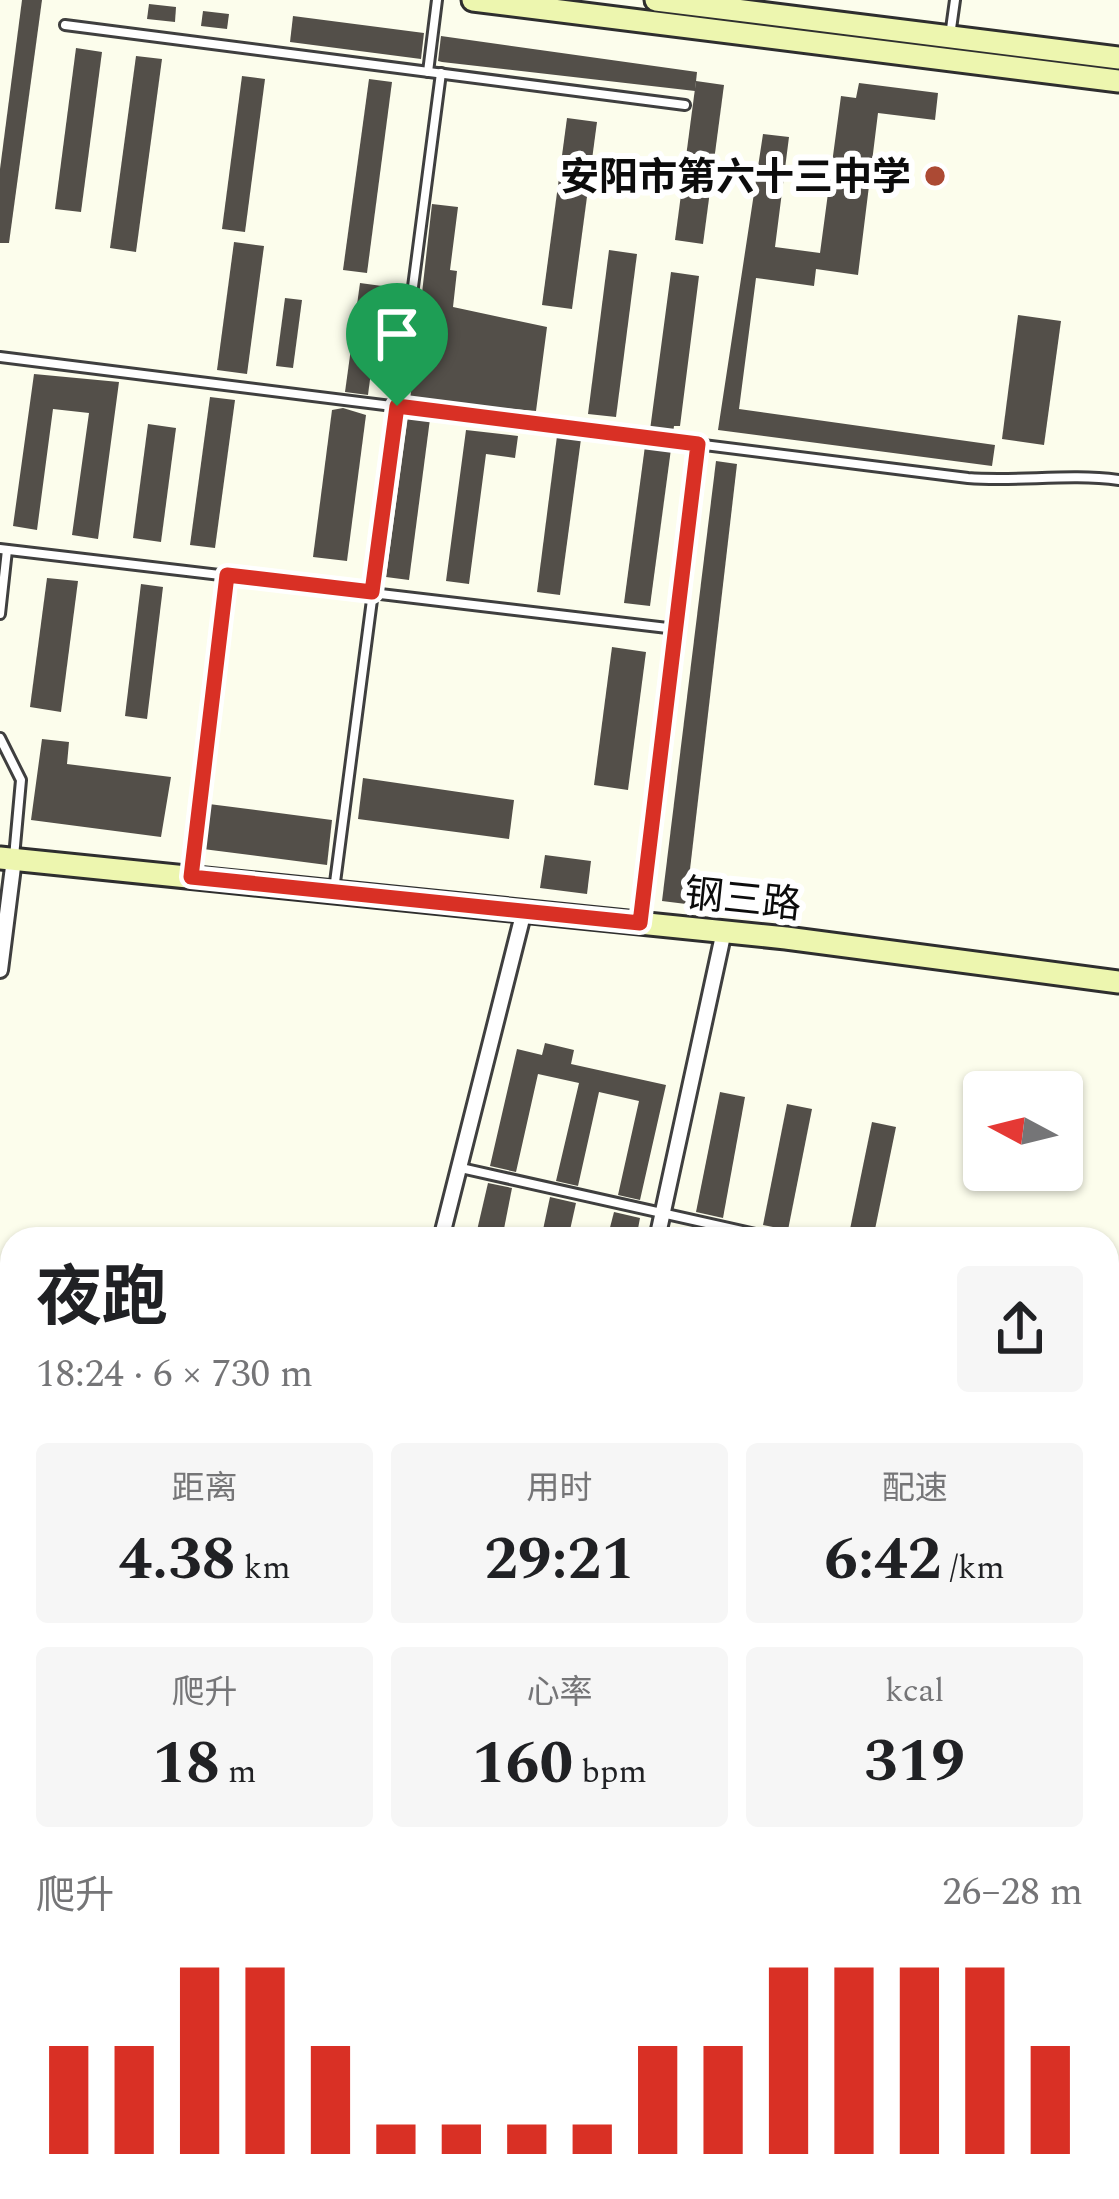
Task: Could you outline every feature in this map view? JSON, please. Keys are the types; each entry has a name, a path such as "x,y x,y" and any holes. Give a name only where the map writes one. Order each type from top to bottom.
{"main road":[{"path":"473,0 1119,81"},
{"path":"656,0 1119,58"},
{"name":"钢三路","path":"7,858 724,932 1119,982"}],"street":[{"path":"0,970 7,858"},
{"path":"445,1227 524,911"},
{"path":"660,1227 724,932"}],"lane":[{"path":"428,72 437,0"},
{"path":"950,37 955,0"},
{"path":"65,25 685,105"},
{"path":"334,892 442,73"},
{"path":"0,357 968,478 1029,482 1082,475 1119,480"},
{"path":"640,923 698,444"},
{"path":"0,614 4,549 676,629"},
{"path":"191,877 227,575"},
{"path":"0,738 21,780 7,858"},
{"path":"459,1168 725,1227"}],"building":[{"path":"22,0 42,0 9,243 0,243 0,169"},
{"path":"149,4 176,7 175,22 147,19"},
{"path":"203,11 229,14 227,29 201,26"},
{"path":"293,16 424,33 421,59 290,42"},
{"path":"441,36 697,72 695,91 442,62 438,61"},
{"path":"76,48 102,52 81,212 55,209"},
{"path":"136,56 162,59 136,252 110,248"},
{"path":"242,76 265,79 245,232 222,229"},
{"path":"369,79 392,82 367,273 343,270"},
{"path":"696,81 724,85 703,244 675,240"},
{"path":"859,83 938,93 935,120 878,113 858,275 816,269 814,286 756,278 739,409 995,445 992,466 718,430 763,134 789,137 775,247 820,253 841,96 856,98"},
{"path":"567,118 597,122 572,309 542,305"},
{"path":"432,204 458,207 450,270 457,271 453,307 547,327 536,411 410,400"},
{"path":"234,242 264,246 247,374 217,370"},
{"path":"609,250 637,254 616,417 588,414"},
{"path":"671,272 699,276 680,426 674,426 673,433 650,430"},
{"path":"360,283 382,286 368,395 345,392"},
{"path":"285,298 302,300 293,368 276,366"},
{"path":"1018,315 1061,321 1044,445 1002,439"},
{"path":"34,374 119,382 98,539 72,535 89,413 53,409 37,530 13,526"},
{"path":"210,397 235,400 215,548 190,545"},
{"path":"332,410 366,415 347,561 313,557"},
{"path":"408,416 430,419 409,580 386,577"},
{"path":"148,424 176,428 161,542 133,538"},
{"path":"466,430 518,436 515,458 486,454 469,584 446,581"},
{"path":"557,436 581,439 560,595 537,592"},
{"path":"645,446 671,449 650,606 624,603"},
{"path":"716,461 737,464 686,904 662,901"},
{"path":"47,578 78,581 61,712 30,707"},
{"path":"141,584 163,587 147,719 125,716"},
{"path":"612,647 646,652 628,790 594,785"},
{"path":"42,739 69,742 67,764 171,777 161,837 31,820"},
{"path":"363,778 514,800 509,839 358,819"},
{"path":"209,804 332,820 327,865 203,849"},
{"path":"545,855 591,861 587,894 540,888"},
{"path":"545,1043 574,1050 571,1064 666,1085 640,1200 618,1195 639,1101 599,1092 578,1186 556,1181 579,1083 538,1074 516,1172 490,1166 517,1049 542,1055"},
{"path":"720,1092 745,1097 723,1218 696,1212"},
{"path":"787,1104 812,1109 789,1227 763,1225"},
{"path":"872,1122 896,1127 875,1227 850,1227"},
{"path":"488,1183 512,1188 504,1227 478,1227"},
{"path":"550,1197 576,1203 571,1227 544,1227"},
{"path":"614,1212 640,1218 638,1227 610,1227"}],"place":[{"name":"安阳市第六十三中学","path":"935,176"}],"route":[{"path":"397,406 698,444 640,923 191,877 227,575 372,592 397,406"}]}
